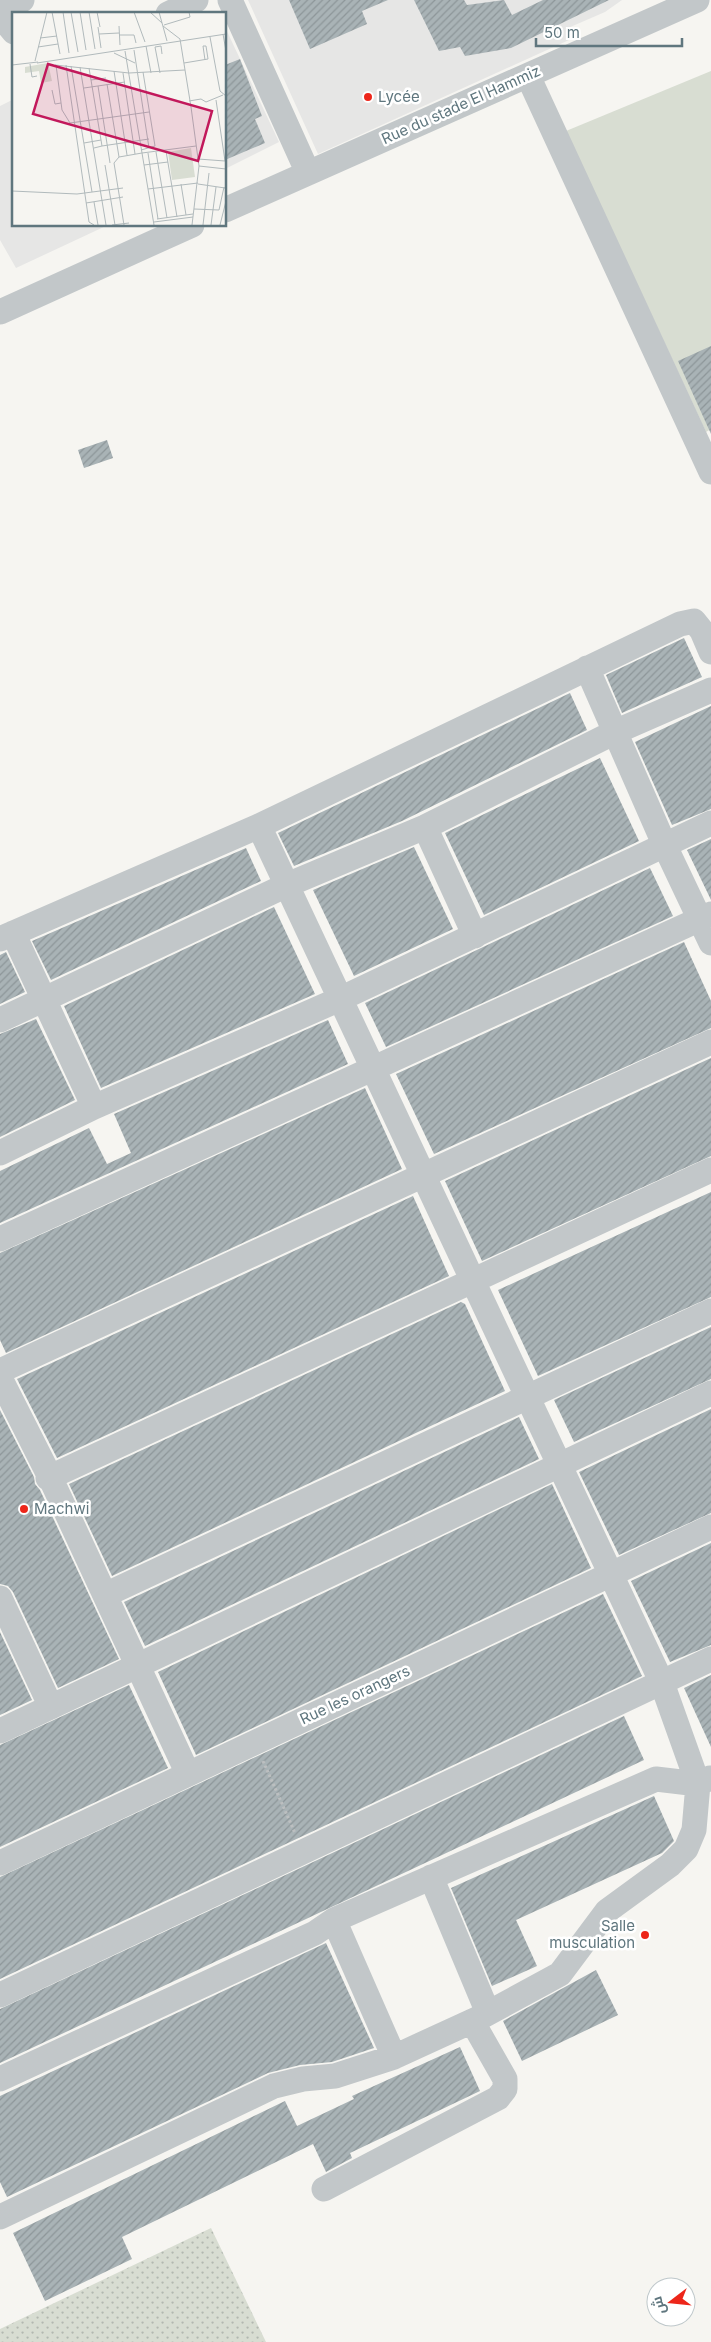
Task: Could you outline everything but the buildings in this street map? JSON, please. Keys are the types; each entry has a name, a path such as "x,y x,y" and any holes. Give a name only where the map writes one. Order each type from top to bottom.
{"street":[{"path":"12,29 0,14 22,0"},
{"path":"172,12 196,0"},
{"path":"230,0 308,173"},
{"name":"Rue du stade El Hammiz","path":"226,210 528,76 690,1"},
{"path":"528,76 709,461"},
{"path":"0,312 190,226"},
{"path":"94,1107 44,999 6,936 259,826 680,624 694,621 702,631 711,652"},
{"path":"587,668 665,846 705,916 711,944"},
{"path":"0,1020 287,885 425,827 615,732 711,690"},
{"path":"0,1153 94,1107 340,999 711,823"},
{"path":"0,2217 274,2086 335,2076 394,2057 480,2017 560,1974 608,1912 670,1865 686,1849 694,1830 704,1781 662,1682 259,826"},
{"path":"425,827 475,936"},
{"path":"0,1239 705,916"},
{"path":"0,1370 711,1042"},
{"path":"49,1478 711,1170"},
{"path":"105,1595 711,1311"},
{"path":"0,1378 105,1595 188,1774"},
{"path":"0,1731 711,1393"},
{"name":"Rue les orangers","path":"0,1863 711,1527"},
{"path":"0,1598 51,1707"},
{"path":"0,1995 711,1659"},
{"path":"0,2079 315,1933 334,1920 656,1779 704,1781"},
{"path":"324,2189 498,2098 505,2089 505,2078 480,2017 431,1877"},
{"path":"334,1920 394,2057"}],"path":[{"path":"255,1742 304,1852"}],"shaded area":[{"name":"Lycée","path":"248,0 622,0 605,12 568,28 569,40 318,154"},
{"path":"226,29 279,142 226,168"},
{"path":"711,71 711,429 706,432 566,131"},
{"path":"12,100 12,226 106,226 16,268 0,240 0,106"},
{"path":"211,2228 266,2342 0,2342 0,2329"}],"place":[{"name":"Lycée","path":"368,97"},
{"name":"Machwi","path":"24,1509"},
{"name":"Salle musculation","path":"645,1935"}]}
